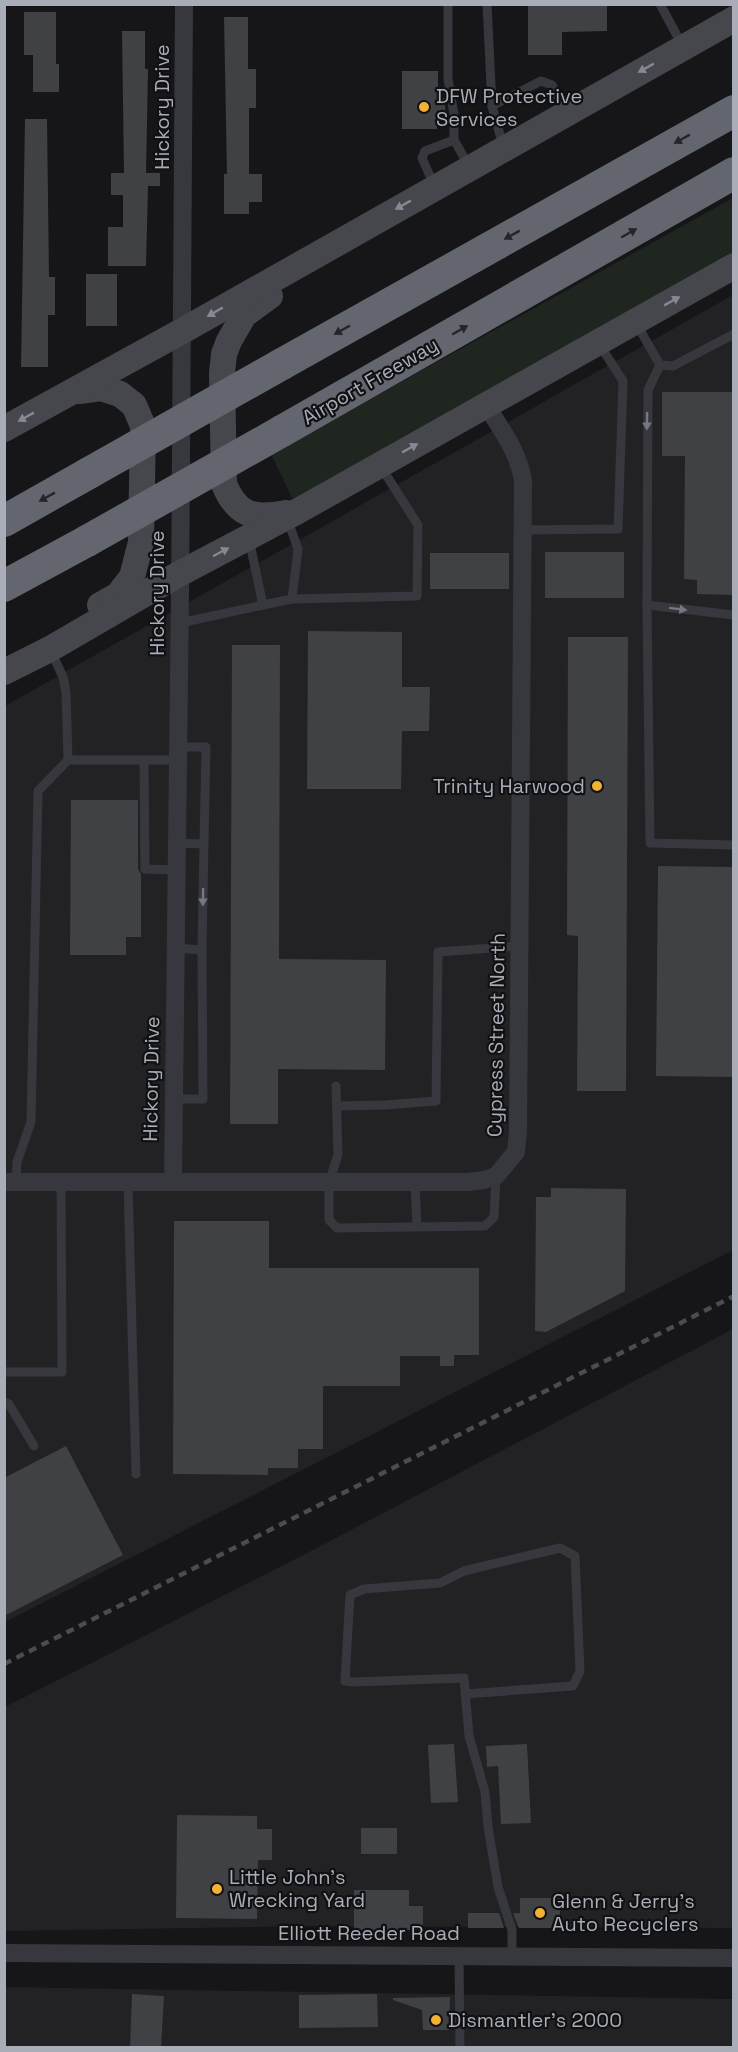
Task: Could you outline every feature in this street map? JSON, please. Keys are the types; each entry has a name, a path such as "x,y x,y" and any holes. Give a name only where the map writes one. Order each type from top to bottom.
{"highway":[{"path":"4,521 734,111"},
{"name":"Airport Freeway","path":"4,586 282,431 734,173"}],"main road":[{"path":"4,429 184,330 734,18"},
{"path":"292,514 264,517 236,508 229,497 224,484 222,373 224,354 244,315 370,224"},
{"path":"4,672 50,649 179,574 292,514 734,266"},
{"path":"50,649 59,629 118,595 132,577 141,542 143,426 134,405 120,394 101,388 69,393"}],"street":[{"name":"Hickory Drive","path":"173,1182 179,574 184,330 184,4"},
{"name":"Cypress Street North","path":"486,405 510,443 520,464 523,480 518,1131 516,1152 496,1176"},
{"path":"10,1182 468,1182 496,1176"},
{"name":"Elliott Reeder Road","path":"4,1953 734,1958"}],"lane":[{"path":"448,4 448,79 454,114 454,141 470,168"},
{"path":"488,4 492,106 504,148"},
{"path":"660,4 684,47"},
{"path":"492,106 541,81 552,85 565,114"},
{"path":"435,188 422,158 425,151 454,141"},
{"path":"635,321 660,365"},
{"path":"660,365 673,366 734,334"},
{"path":"522,530 618,529 623,381 598,342"},
{"path":"660,365 648,390 647,605 650,843 734,845"},
{"path":"180,623 292,599 417,596 418,525 380,465"},
{"path":"292,514 298,549 292,599"},
{"path":"248,537 263,605"},
{"path":"647,605 734,615"},
{"path":"10,1182 31,1122 38,791 68,760 66,692 63,678 50,649"},
{"path":"68,760 144,760 206,747 202,950 203,1100 174,1099"},
{"path":"144,760 145,869 176,870"},
{"path":"176,843 204,844"},
{"path":"337,1106 385,1106 436,1101 438,952 519,946"},
{"path":"175,948 202,950"},
{"path":"336,1086 338,1155 329,1182 329,1220 337,1228 485,1226 494,1217 496,1176"},
{"path":"4,1372 62,1372 61,1182"},
{"path":"128,1182 136,1474"},
{"path":"415,1182 417,1227"},
{"path":"4,1402 9,1404 34,1446"},
{"path":"465,1694 573,1686 580,1671 575,1556 560,1548 464,1571 440,1583 364,1589 350,1595 345,1681 464,1678 465,1694 469,1736 485,1792 498,1887 512,1930 512,1956"},
{"path":"459,1956 460,2048"}],"shaded area":[{"path":"733,198 733,255 294,502 271,454"},
{"path":"733,295 733,1250 5,1622 5,706"},
{"path":"733,1329 733,1928 310,1926 5,1931 5,1707 313,1550"},
{"path":"4,1987 733,1999 733,2047 5,2047"}],"building":[{"path":"528,4 607,4 607,31 562,32 562,55 528,55"},
{"path":"24,12 56,12 56,64 59,64 59,92 33,92 33,55 24,55"},
{"path":"224,17 248,17 248,69 256,69 256,108 249,108 249,174 262,174 262,202 249,202 249,214 224,214 224,174 227,174"},
{"path":"122,31 145,31 145,69 148,69 146,173 160,173 160,186 148,186 146,266 108,266 108,227 123,227 123,195 111,195 111,173 124,173"},
{"name":"DFW Protective Services","path":"402,71 438,71 438,98 444,98 446,115 437,115 437,129 402,129"},
{"path":"25,119 47,119 49,277 55,277 55,315 48,315 48,367 21,367"},
{"path":"86,274 117,274 117,326 86,326"},
{"path":"662,392 734,392 734,595 697,594 697,580 684,579 685,456 662,456"},
{"path":"545,552 624,552 624,598 545,598"},
{"path":"430,553 509,553 509,589 430,589"},
{"path":"308,631 402,632 402,687 430,687 429,731 402,731 401,789 307,789"},
{"name":"Trinity Harwood","path":"568,637 628,637 626,1091 577,1091 578,936 567,935"},
{"path":"232,645 280,645 279,959 386,960 385,1070 278,1069 278,1124 230,1124"},
{"path":"71,800 138,800 141,937 126,937 126,955 70,955"},
{"path":"658,866 734,867 734,1077 656,1076"},
{"path":"551,1188 626,1189 625,1291 546,1332 535,1331 536,1197 551,1197"},
{"path":"174,1221 269,1221 269,1268 479,1268 479,1355 454,1355 454,1366 440,1366 440,1356 400,1356 400,1386 323,1386 323,1449 298,1449 298,1468 268,1468 268,1475 173,1474"},
{"path":"66,1446 123,1555 4,1616 4,1478"},
{"path":"454,1744 458,1802 431,1803 428,1745"},
{"path":"527,1744 531,1823 501,1824 498,1766 487,1767 486,1746"},
{"name":"Little John's Wrecking Yard","path":"177,1815 257,1816 257,1829 272,1829 272,1860 258,1860 257,1919 176,1918"},
{"path":"361,1828 397,1828 397,1854 361,1854"},
{"path":"354,1890 409,1890 409,1906 423,1906 423,1930 354,1930"},
{"name":"Glenn & Jerry's Auto Recyclers","path":"520,1898 560,1898 560,1928 519,1928 513,1913 520,1913"},
{"path":"468,1913 499,1913 504,1928 468,1928"},
{"path":"132,1994 164,1996 161,2048 130,2048"},
{"path":"377,1994 378,2027 299,2028 299,1995"},
{"name":"Dismantler's 2000","path":"450,1997 449,2030 423,2030 422,2010 393,2000 393,1998"}],"railway":[{"path":"4,1664 734,1296"}],"place":[{"name":"DFW Protective Services","path":"424,107"},
{"name":"Trinity Harwood","path":"597,786"},
{"name":"Little John's Wrecking Yard","path":"217,1889"},
{"name":"Glenn & Jerry's Auto Recyclers","path":"540,1913"},
{"name":"Dismantler's 2000","path":"436,2020"}]}
